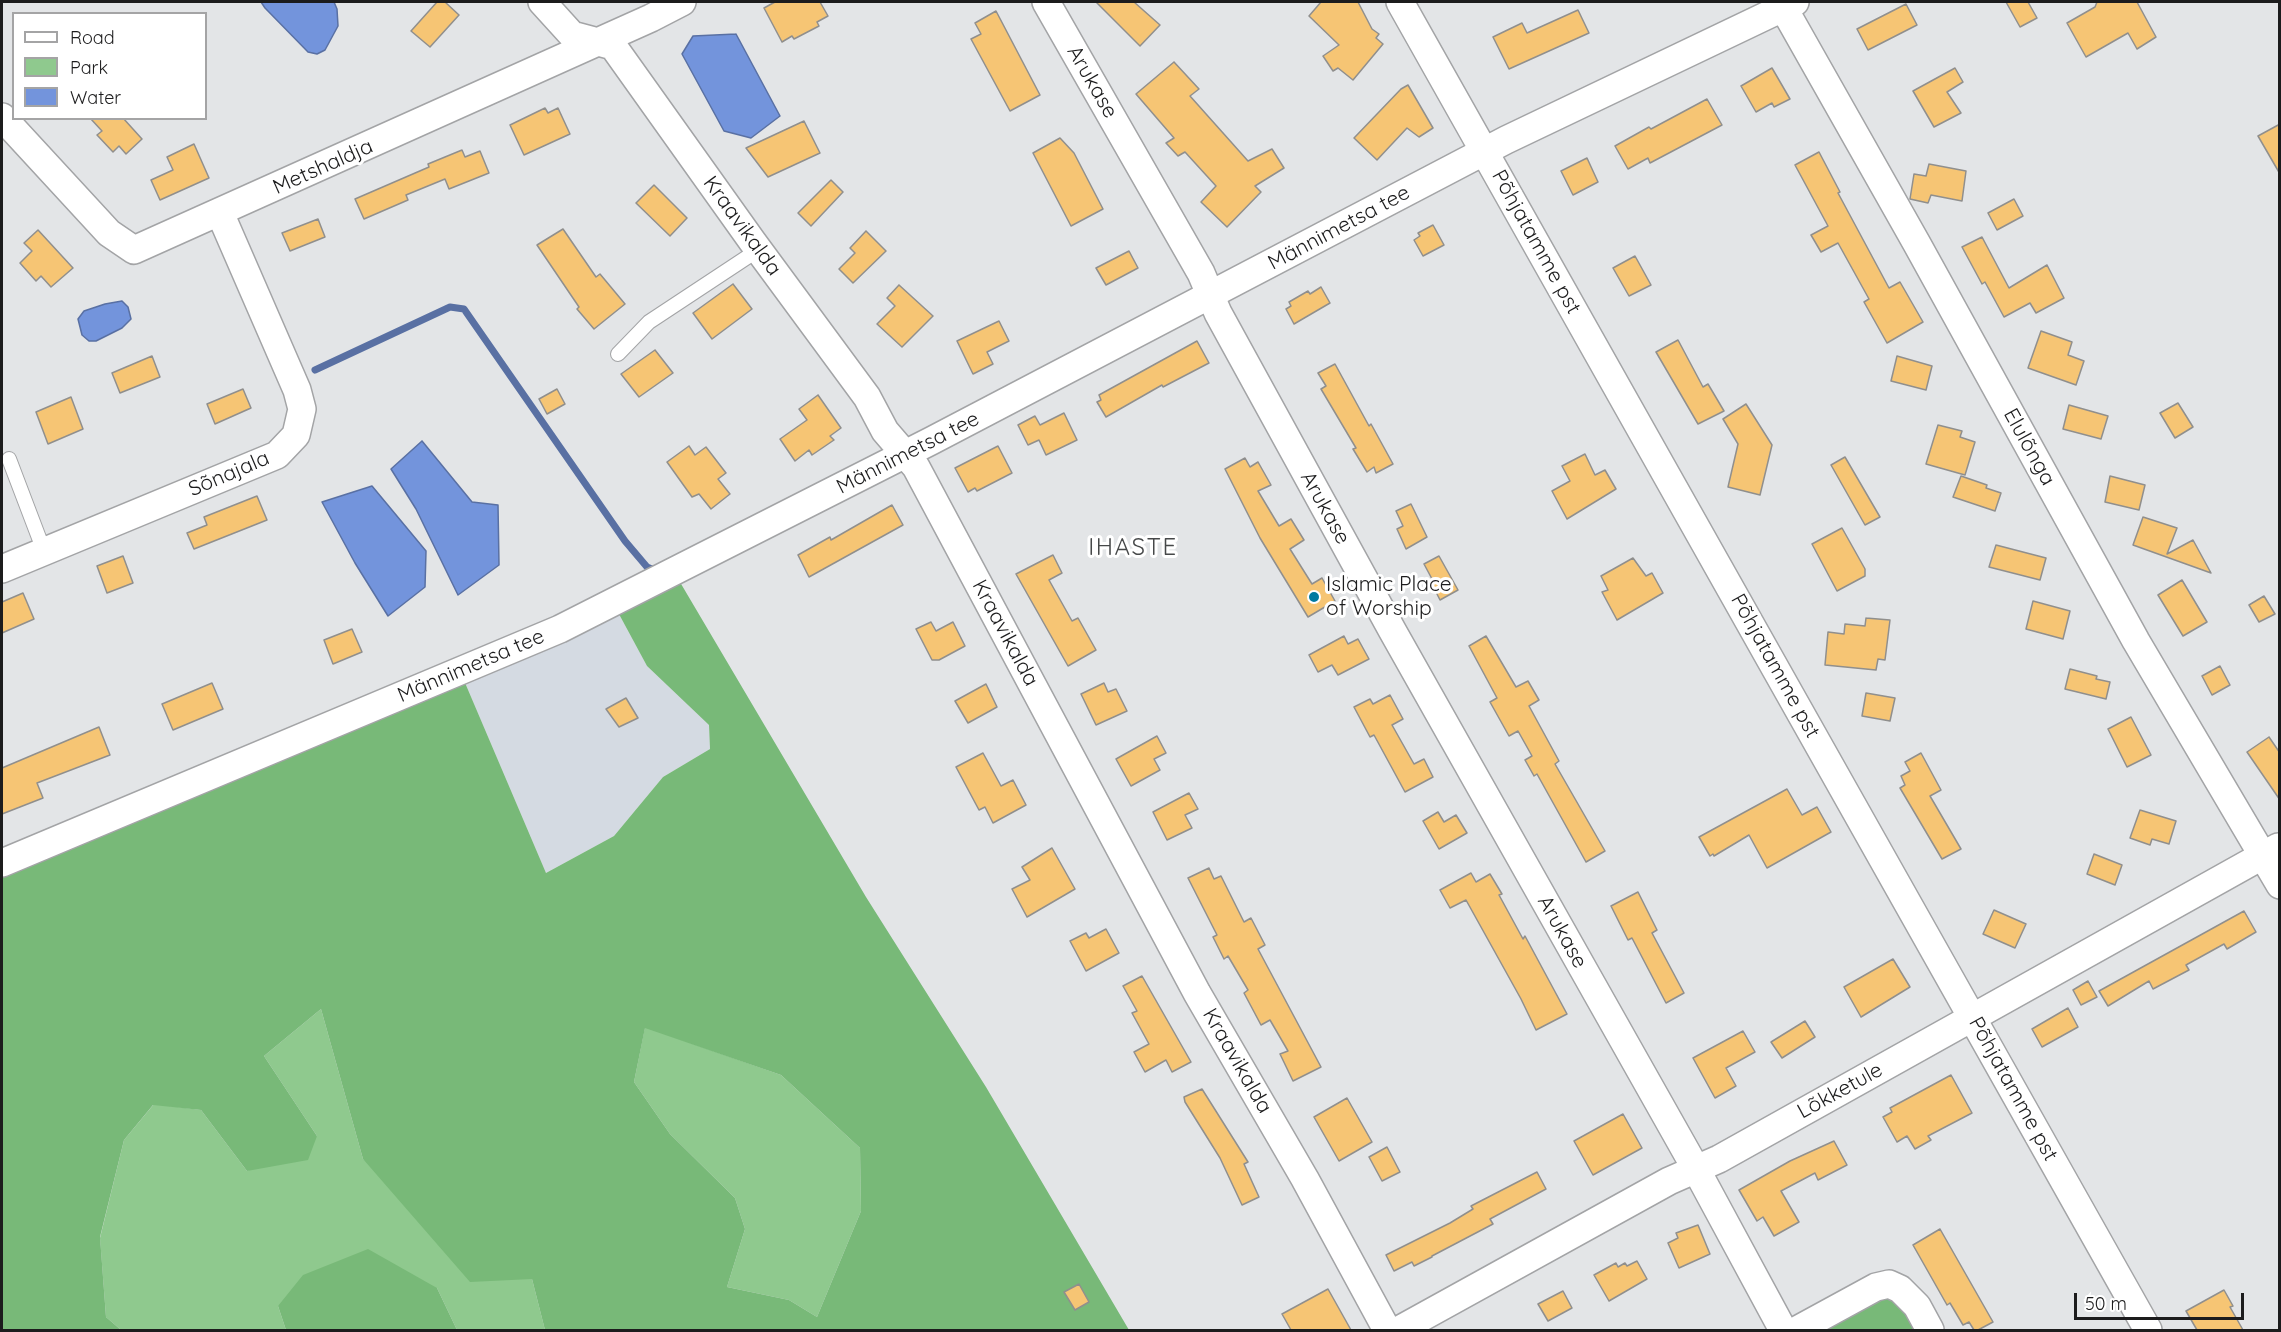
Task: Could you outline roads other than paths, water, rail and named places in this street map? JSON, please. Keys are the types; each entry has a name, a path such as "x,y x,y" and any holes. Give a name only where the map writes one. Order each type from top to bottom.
{"street":[{"name":"Kraavikalda","path":"542,2 572,35 613,46 758,250 867,397 885,430 916,467 1197,993 1305,1179 1387,1330"},
{"name":"Metshaldja","path":"2,117 109,233 134,250 598,42 682,2"},
{"name":"Arukase","path":"1046,2 1201,273 1210,295 1386,620 1696,1169 1783,1330"},
{"name":"Põhjatamme pst","path":"1400,2 2148,1330"},
{"name":"Männimetsa tee","path":"2,863 560,628 905,454 1485,152 1789,4"},
{"name":"Elulõnga","path":"1789,4 1923,254 2136,641 2271,851 2280,885"},
{"name":"Sõnajala","path":"2,569 277,455 296,435 302,409 297,390 220,213"},
{"name":"Lõkketule","path":"1399,1330 1659,1187 1719,1159 2271,851"},
{"path":"1797,1330 1876,1287 1889,1284 1900,1289 1917,1306 1930,1330"}],"lane":[{"path":"618,354 649,322 758,250"},
{"path":"9,459 44,551"}],"water":[{"path":"261,2 334,2 337,9 338,26 325,50 317,54 308,52"},
{"path":"736,34 780,116 751,138 724,131 682,54 693,36"},
{"path":"122,301 128,307 131,319 122,328 96,341 89,341 82,335 78,319 84,311"},
{"path":"422,441 472,502 498,505 499,565 458,595 416,509 391,469"},
{"path":"372,486 426,551 425,587 388,616 355,563 322,502"}],"waterway":[{"path":"315,370 450,307 464,309 625,541 647,567 652,569"}],"place":[{"name":"Islamic Place of Worship","path":"1314,597"}],"district":[{"name":"IHASTE","path":"1133,548"}]}
